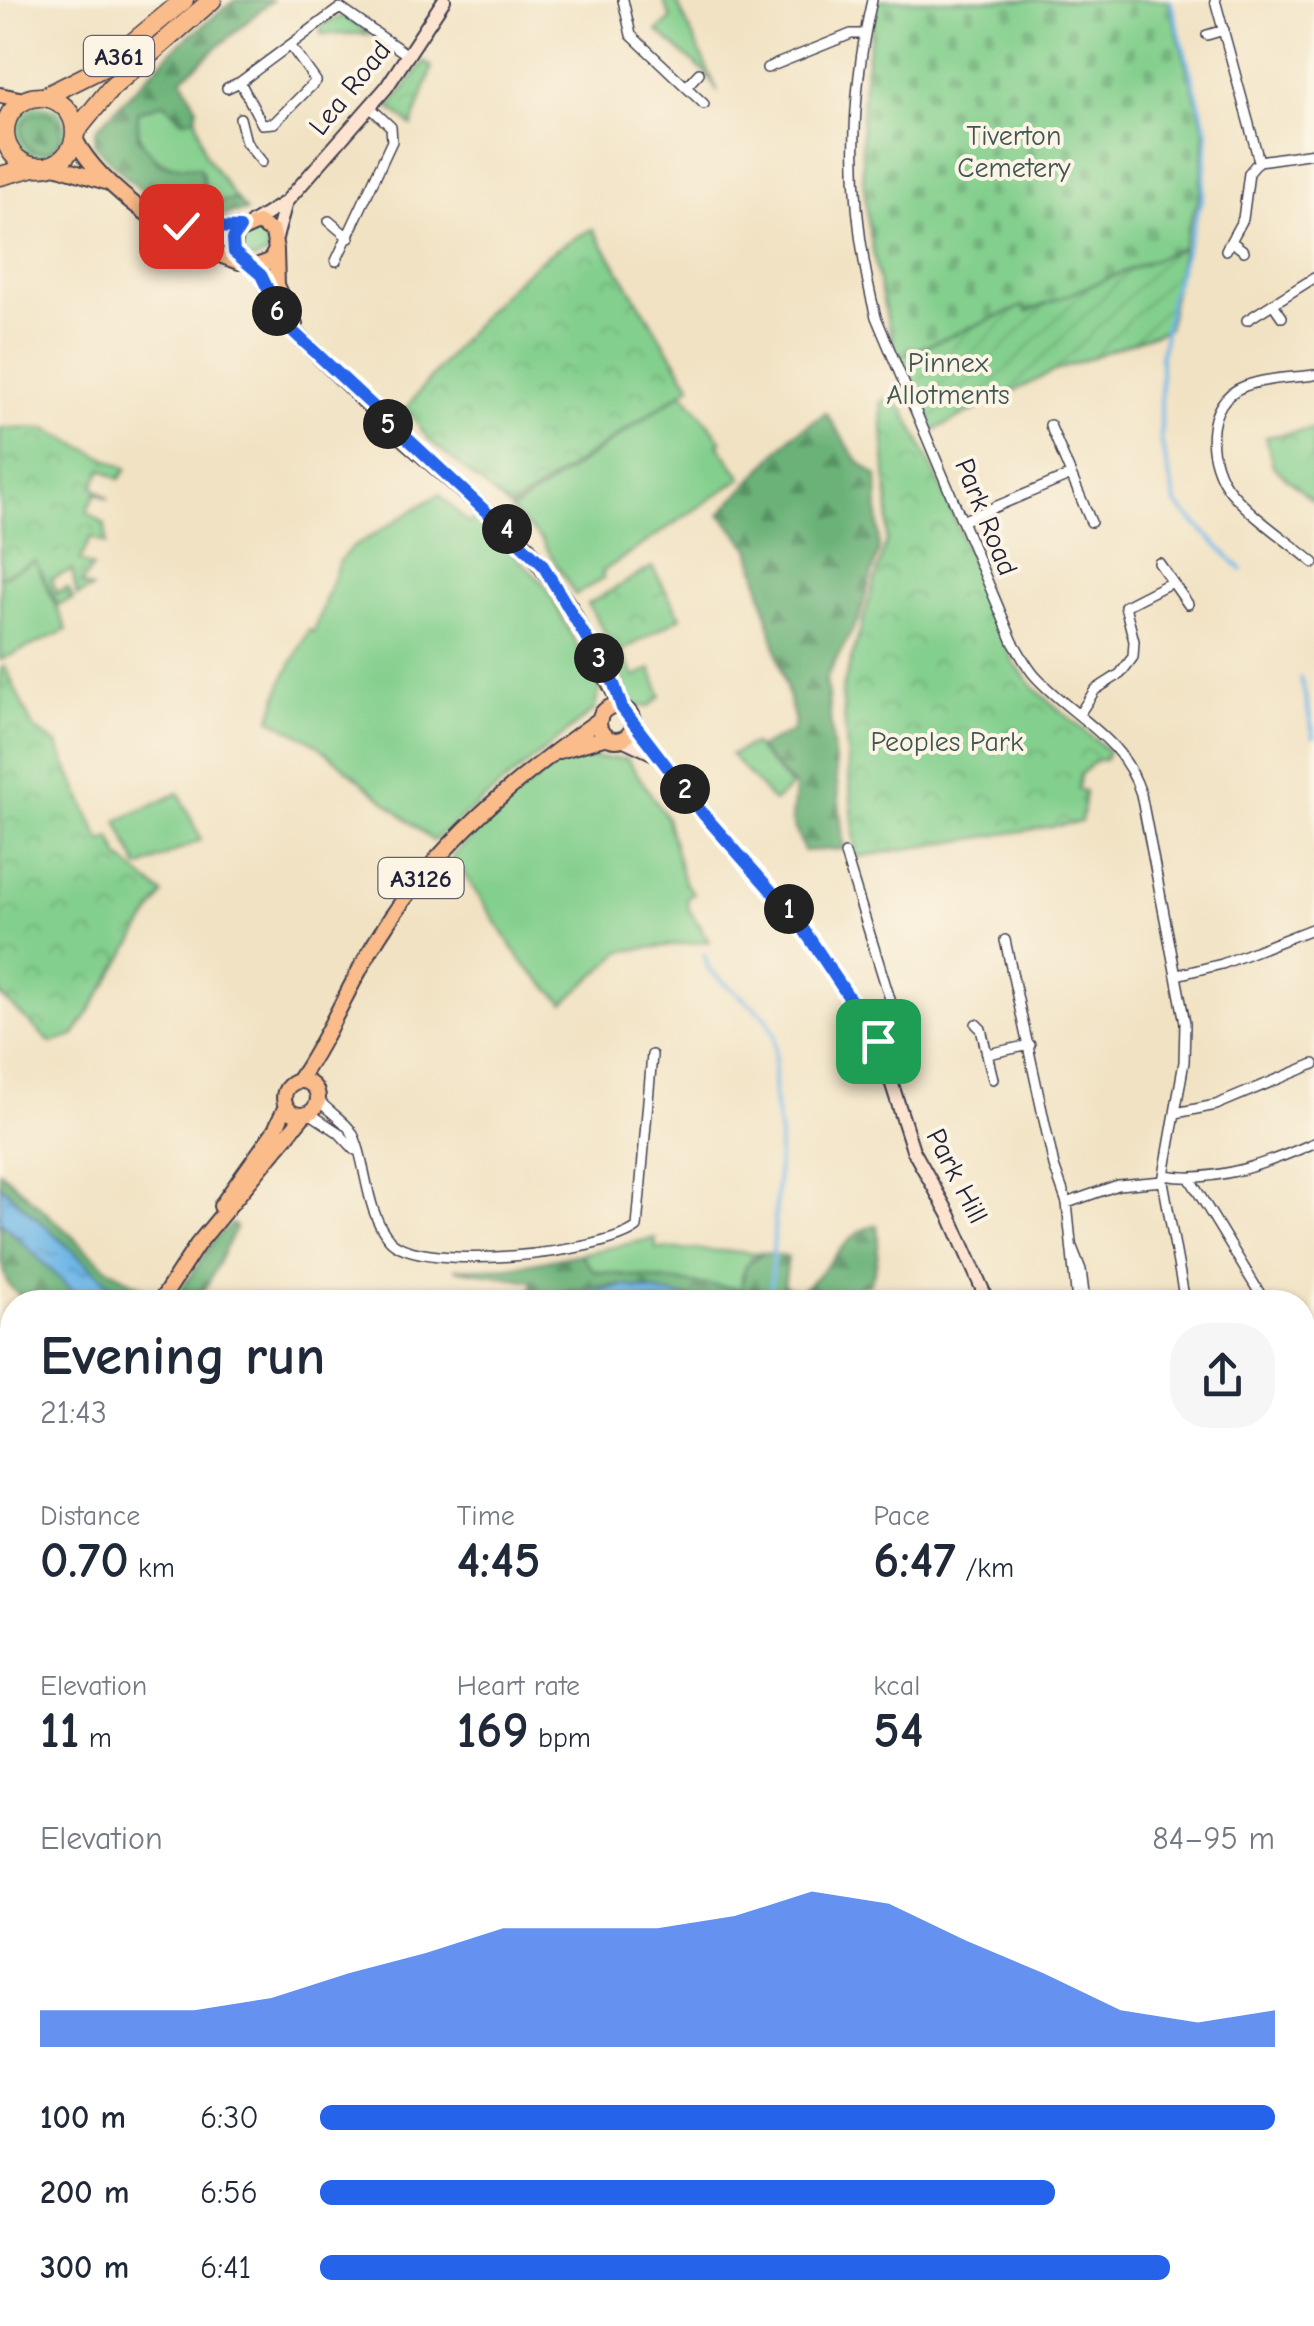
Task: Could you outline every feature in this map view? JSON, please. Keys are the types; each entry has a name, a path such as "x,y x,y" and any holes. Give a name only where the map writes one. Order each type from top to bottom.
{"highway":[{"name":"A361","path":"44,97 102,68 184,0"},
{"name":"A361","path":"75,135 111,88 212,0"},
{"path":"0,176 43,166 67,155 75,135 69,112 44,97 24,100 11,112 3,134 15,157 43,166"}],"main road":[{"path":"0,94 24,100"},
{"path":"75,135 110,184 214,254 247,264 265,264 276,244"},
{"path":"43,166 110,184"},
{"path":"164,222 269,228 276,244 282,300 300,335"},
{"path":"246,226 232,245 280,318 366,404 528,548 570,607 606,672 622,708 633,723 614,738 603,714 606,672"},
{"path":"603,714 622,708"},
{"name":"A3126","path":"168,1290 276,1130 286,1106 285,1090 298,1081 379,936 433,861 506,787 603,714"},
{"name":"A3126","path":"553,752 614,738"},
{"name":"A3126","path":"198,1246 307,1114 316,1094 325,1034"},
{"path":"298,1081 316,1094"},
{"path":"286,1106 294,1114 307,1114"}],"street":[{"name":"Lea Road","path":"246,226 286,202 370,107 409,56 444,0"},
{"path":"623,0 631,35 704,104"},
{"name":"Park Road","path":"872,0 864,34 854,126 864,274 906,396 964,520 1013,642 1036,676 1111,740 1137,781 1186,1043 1164,1178"},
{"path":"1215,0 1259,161"},
{"path":"227,88 290,45 340,4 409,56"},
{"path":"1207,35 1224,30"},
{"path":"767,68 851,34 864,34"},
{"path":"262,162 242,123 274,123 316,81 290,45"},
{"path":"686,87 699,73"},
{"path":"240,82 252,98 257,120"},
{"path":"336,261 393,133 370,107"},
{"path":"1244,251 1229,246 1245,210 1249,173 1259,161 1314,156"},
{"name":"Lea Road","path":"276,244 286,202"},
{"path":"329,221 349,238"},
{"path":"1246,320 1314,278"},
{"path":"1274,304 1282,317"},
{"path":"1314,375 1240,388 1220,403 1212,425 1219,465 1229,490 1314,563"},
{"path":"1050,425 1091,522"},
{"path":"964,520 1071,474"},
{"path":"1159,563 1188,604"},
{"path":"1080,713 1095,690 1120,674 1133,657 1134,641 1124,606 1172,582"},
{"name":"Park Hill","path":"633,723 798,921 878,1041 913,1150 950,1216 983,1290"},
{"name":"Park Hill","path":"614,738 656,755"},
{"name":"Park Hill","path":"845,854 898,1025 902,1049 889,1070"},
{"path":"1176,975 1222,964 1314,928"},
{"path":"1006,940 1054,1166 1068,1203 1076,1290"},
{"path":"976,1024 994,1079"},
{"path":"988,1054 1030,1045"},
{"path":"316,1094 349,1128 379,1224 400,1249 430,1255 542,1254 622,1236 637,1226 652,1055"},
{"path":"1176,1113 1216,1104 1314,1064"},
{"path":"307,1114 338,1132 356,1153"},
{"path":"1068,1203 1118,1185 1164,1178 1190,1179 1253,1166 1314,1143"},
{"path":"1164,1178 1183,1290"},
{"path":"1190,1179 1258,1290"},
{"path":"1071,1245 1079,1260 1083,1290"}],"green space":[{"path":"235,0 272,0 182,78 197,108 196,118 182,120 164,103 138,112 138,137 159,164 200,168 207,193 219,202 236,199 246,211 214,218 189,218 159,204 123,174 94,143 96,129 177,46"},
{"path":"663,0 676,0 718,92 708,75 657,31 671,19"},
{"name":"Tiverton Cemetery","path":"879,0 1168,0 1205,131 1200,193 1182,248 1027,312 1024,306 896,358 868,223 862,138 863,94"},
{"path":"343,16 369,34 321,34 321,25"},
{"path":"424,62 432,67 412,126 390,108"},
{"path":"164,102 182,120 196,118 205,155 236,199 219,202 206,193 203,173 165,163 147,150 138,128 138,112"},
{"path":"38,105 57,110 68,128 61,152 43,160 19,150 13,132 20,114","holes":["52,115 60,124 32,151 21,131"]},
{"path":"41,112 55,118 61,132 55,146 41,152 27,146 21,132 27,118"},
{"path":"255,229 268,236 267,255 253,260 241,252 242,235"},
{"path":"593,229 691,386 510,508 429,440 406,408 513,284 564,244"},
{"name":"Pinnex Allotments","path":"1182,248 1168,329 1055,371 930,432 896,358 1024,306 1027,312"},
{"path":"683,392 722,441 718,444 742,478 602,572 604,578 575,595 541,539 511,511"},
{"name":"Peoples Park","path":"895,395 896,405 904,410 940,484 1013,662 1036,690 1108,751 1105,760 1096,760 1080,775 1078,790 1085,791 1081,822 856,857 842,691 886,543 889,512 881,402"},
{"path":"826,413 858,461 877,476 879,550 859,618 826,679 844,849 804,851 792,821 795,788 758,748 792,731 795,722 750,548 720,514 793,435"},
{"path":"0,428 46,429 127,469 119,479 102,469 93,487 109,499 96,493 87,511 105,525 106,544 91,537 80,561 93,567 81,584 92,589 77,596 72,570 51,579 56,592 68,588 73,599 58,605 35,561 0,577"},
{"path":"1314,429 1314,502 1273,466 1266,437"},
{"path":"439,494 469,524 476,516 545,585 600,688 594,710 433,841 315,743 271,719 283,680 309,630 314,632 339,562 349,550"},
{"path":"35,561 67,630 0,660 0,577"},
{"path":"652,567 681,617 617,654 588,604"},
{"path":"622,654 635,677 651,669 661,696 649,707 638,706 624,695 624,678 613,660"},
{"path":"5,666 33,728 57,744 101,842 111,838 120,858 163,894 74,1036 51,1043 0,995 0,668"},
{"path":"753,744 791,787 774,802 731,755"},
{"path":"627,759 667,818 684,882 694,894 687,898 688,908 709,941 622,951 564,1003 523,963 452,856 513,798 561,761"},
{"path":"179,793 201,840 139,868 117,821"},
{"path":"0,1171 106,1267 145,1290 116,1290 0,1185"},
{"path":"0,1221 72,1290 14,1290 2,1266"},
{"path":"232,1224 236,1227 204,1290 181,1290 216,1237"},
{"path":"877,1225 878,1248 868,1285 860,1284 859,1290 800,1290 846,1244 866,1228"},
{"path":"655,1238 656,1248 764,1253 752,1257 742,1275 742,1289 594,1271 580,1254"},
{"path":"764,1253 788,1257 784,1286 793,1290 644,1290 616,1286 529,1290 532,1281 454,1269 510,1267 580,1254 594,1271 741,1289 746,1265"}],"water":[{"path":"0,1185 116,1290 72,1290 0,1221"},
{"path":"625,1286 646,1290 600,1290"}],"waterway":[{"path":"1170,0 1208,133 1203,195 1171,296 1161,356 1161,441 1176,504 1242,570"},
{"path":"1301,678 1314,736"},
{"path":"704,954 709,970 767,1018 775,1037 774,1099 780,1136 771,1290"}],"route":[{"path":"181,226 240,228 232,245 236,258 261,275 285,324 398,434 542,564 614,684 622,708 704,815 798,921 878,1041"}]}
